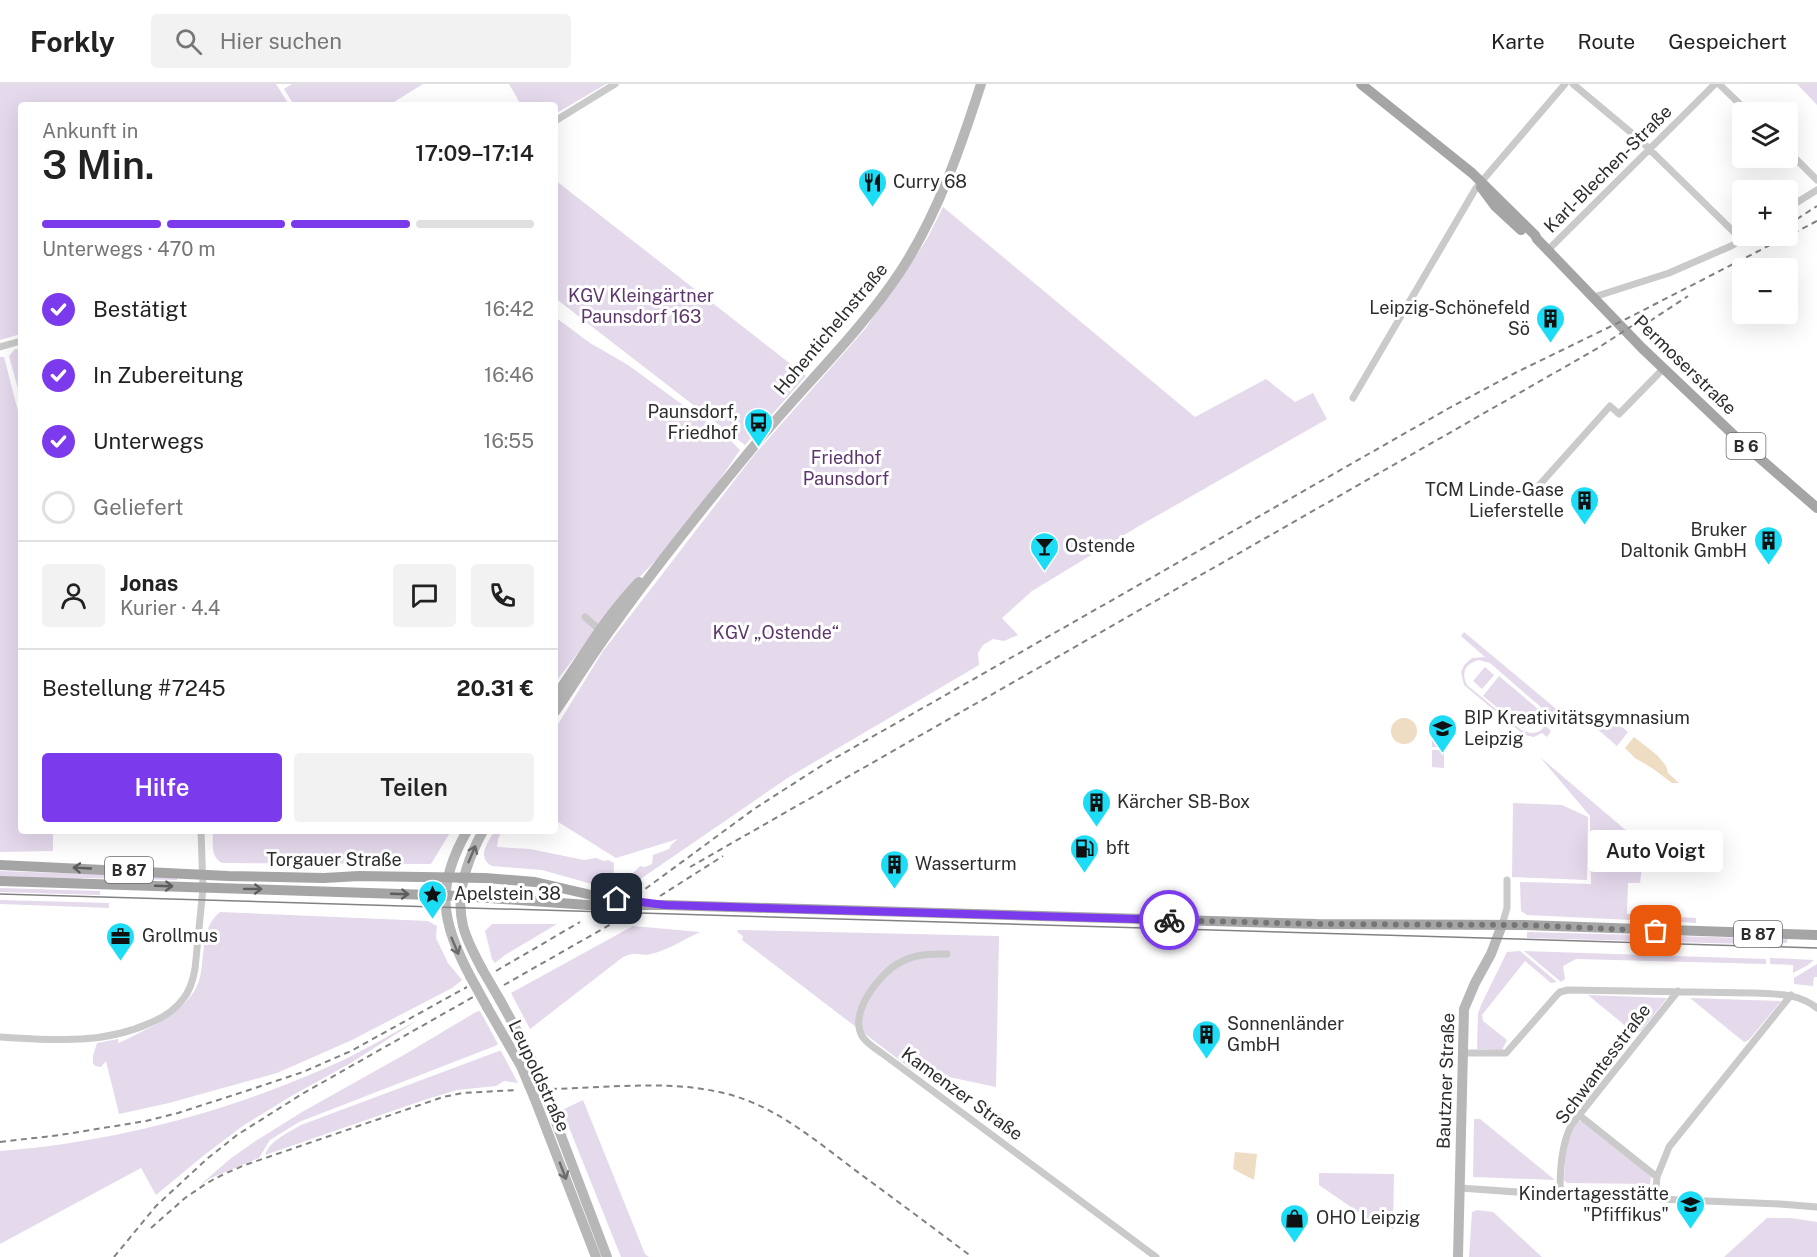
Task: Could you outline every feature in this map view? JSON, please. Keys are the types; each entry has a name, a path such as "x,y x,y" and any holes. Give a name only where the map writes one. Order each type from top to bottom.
{"main road":[{"name":"Hohentichelnstraße","path":"558,707 601,642 657,566 755,444 852,335 900,272 922,235 941,195 981,84"},
{"name":"Permoserstraße","path":"1361,84 1496,195 1664,368 1740,441 1817,508"},
{"name":"Hohentichelnstraße","path":"558,693 622,600 657,566"},
{"path":"448,878 454,856 465,834"},
{"path":"460,896 463,878 482,834"},
{"name":"Torgauer Straße","path":"0,865 324,878 359,876 535,882 600,897 668,905"},
{"name":"Leupoldstraße","path":"448,878 446,895 450,935 529,1085 596,1257"},
{"name":"Torgauer Straße","path":"0,881 446,895 588,905 668,905 1317,924 1502,925 1817,935"},
{"name":"Leupoldstraße","path":"460,896 463,926 468,943 528,1051 607,1257"},
{"name":"Bautzner Straße","path":"1458,1257 1466,1003 1491,954 1502,925"}],"street":[{"path":"558,119 615,84"},
{"path":"1353,398 1480,182 1565,84"},
{"path":"1573,84 1628,129 1732,226"},
{"name":"Karl-Blechen-Straße","path":"1548,250 1714,84"},
{"path":"1719,84 1738,102"},
{"path":"1798,161 1817,180"},
{"path":"1798,202 1817,190"},
{"path":"1594,297 1669,273 1732,244"},
{"path":"0,347 18,342"},
{"path":"1534,491 1610,406 1619,414 1664,368"},
{"path":"585,616 600,630"},
{"path":"0,1037 92,1040 139,1028 173,1010 184,999 195,969 203,888 201,834"},
{"name":"Bautzner Straße","path":"1502,925 1507,908 1507,880"},
{"name":"Kamenzer Straße","path":"947,954 920,955 886,971 863,1005 859,1027 862,1036 1156,1257"},
{"name":"Schwantesstraße","path":"1463,1053 1506,1053 1556,996 1568,990 1791,995 1817,1008"},
{"name":"Schwantesstraße","path":"1560,1195 1566,1134 1678,991"},
{"path":"1655,1198 1657,1177 1669,1147 1791,995"},
{"path":"1579,1115 1657,1177"},
{"path":"1460,1188 1817,1207"}],"green space":[{"path":"0,84 276,84 287,102 18,102 18,335 0,340"},
{"path":"292,84 423,84 394,102 292,102 284,89"},
{"path":"509,84 606,84 558,112 558,102 519,102"},
{"path":"1797,84 1817,84 1817,105"},
{"name":"KGV Kleingärtner Paunsdorf 163","path":"558,182 806,376 745,445 558,300"},
{"name":"KGV „Ostende“","path":"943,207 1195,417 1266,379 1295,402 1313,393 1327,419 1139,526 1032,591 1002,618 1018,635 1004,641 993,639 983,645 978,653 979,665 789,777 639,880 633,873 640,866 645,867 652,864 653,855 669,849 678,839 616,858 558,822 558,724 603,651 754,455 865,329 927,239"},
{"path":"558,319 590,343 628,365 728,438 740,450 716,485 659,557 623,594 558,679"},
{"path":"15,349 18,349 18,389 9,356"},
{"path":"0,357 4,357 18,411 18,834 53,834 53,851 0,852"},
{"path":"1464,632 1567,718 1563,722 1548,710 1547,727 1551,731 1547,737 1542,733 1534,737 1524,735 1464,685 1461,672 1465,664 1472,658 1485,657 1461,636","holes":["1479,660 1490,663 1542,708 1546,720 1545,725 1538,732 1533,733 1520,729 1467,685 1464,673 1470,663"]},
{"path":"1485,667 1494,675 1482,689 1473,681"},
{"path":"1499,676 1538,709 1523,728 1483,696"},
{"path":"1606,714 1628,732 1617,746 1595,727"},
{"path":"1432,728 1444,729 1443,747 1432,747"},
{"path":"1432,750 1444,750 1444,768 1432,767"},
{"path":"1540,757 1628,832 1626,855 1643,859 1640,883 1628,883 1627,914 1653,915 1652,921 1527,915 1521,911 1520,882 1591,884 1590,816"},
{"path":"1513,803 1562,805 1588,817 1587,880 1512,877"},
{"path":"213,834 449,834 431,864 222,863 214,853"},
{"path":"492,834 500,834 497,847 530,849 584,860 596,858 608,860 614,863 613,890 542,870 492,866 487,862 484,854"},
{"path":"0,871 176,877 177,880 0,878"},
{"path":"0,888 100,891 100,895 0,892"},
{"path":"0,900 109,903 109,908 0,904"},
{"path":"220,912 428,921 437,926 436,938 448,963 462,980 452,988 352,1040 277,1073 169,1103 119,1114 106,1061 101,1067 93,1064 97,1043 118,1039 118,1043 123,1041 167,1017 187,1001 199,981 206,935 213,919"},
{"path":"1662,916 1696,918 1696,923 1662,921"},
{"path":"492,924 557,924 495,963 485,931"},
{"path":"633,926 700,932 657,952 623,957 530,1029 511,993"},
{"path":"738,930 999,936 996,1087 911,1069 742,940 743,936 737,932"},
{"path":"1527,932 1745,938 1744,944 1527,938"},
{"path":"1749,938 1787,939 1787,943 1749,942"},
{"path":"1520,951 1557,982 1551,983 1525,961 1482,1015 1483,1021 1507,1040 1502,1050 1477,1049 1478,1014 1481,1005 1507,952"},
{"path":"1524,951 1766,959 1766,964 1576,959 1563,966 1565,979 1561,982"},
{"path":"1770,958 1814,960 1793,973 1793,965 1770,964"},
{"path":"1817,964 1817,977 1814,977 1813,986 1794,984 1794,978"},
{"path":"1588,995 1667,998 1641,1031 1634,1033"},
{"path":"1690,998 1781,1001 1749,1040 1744,1042"},
{"path":"480,1011 498,1044 495,1046 299,1122 270,1140 259,1158 211,1178 199,1186 230,1159 302,1112"},
{"path":"418,1020 349,1064 244,1125 156,1195 141,1168 0,1244 0,1151 44,1147 130,1132 215,1110 337,1063"},
{"path":"499,1051 518,1083 504,1081 496,1086 457,1090 265,1155 275,1141 301,1125"},
{"path":"583,1100 645,1254 649,1257 621,1257 562,1110"},
{"path":"1474,1119 1480,1119 1555,1180 1473,1177"},
{"path":"1577,1121 1582,1121 1651,1176 1650,1184 1567,1183 1564,1180 1566,1146"},
{"path":"1319,1173 1394,1174 1393,1229 1367,1218 1319,1185"},
{"path":"1477,1210 1493,1212 1542,1257 1469,1257 1472,1212"},
{"path":"1767,1218 1791,1218 1817,1222 1817,1257 1724,1257"}],"shaded area":[{"path":"1404,718 1413,722 1417,731 1413,740 1404,744 1395,740 1391,731 1395,722"},
{"path":"1634,737 1657,755 1666,766 1668,773 1679,783 1672,783 1635,758 1625,748"},
{"path":"1235,1152 1257,1154 1254,1180 1233,1169"}],"tram line":[{"path":"0,894 1817,948"}],"railway":[{"path":"1798,218 1817,206"},
{"path":"637,895 754,809 821,766 1451,407 1817,221"},
{"path":"1641,327 1688,296"},
{"path":"690,867 1598,348 1644,318"},
{"path":"660,896 723,856"},
{"path":"496,971 580,922"},
{"path":"504,985 613,923"},
{"path":"0,1142 146,1121 249,1090 303,1072 351,1051 467,987"},
{"path":"114,1257 156,1206 208,1158 237,1135 302,1094 473,997"},
{"path":"551,1089 678,1086 739,1097 776,1114 810,1136 972,1257"},
{"path":"151,1228 185,1198 207,1183 245,1165 443,1097 463,1093 517,1090"}],"way so far":[{"path":"1169,920 1317,924 1524,925 1656,931"}],"place":[{"name":"Curry 68","path":"872,208"},
{"name":"Leipzig-Schönefeld Sö","path":"1551,344"},
{"name":"Paunsdorf, Friedhof","path":"759,448"},
{"name":"TCM Linde-Gase Lieferstelle","path":"1585,526"},
{"name":"Bruker Daltonik GmbH","path":"1768,566"},
{"name":"Ostende","path":"1044,572"},
{"name":"BIP Kreativitätsgymnasium Leipzig","path":"1443,754"},
{"name":"Kärcher SB-Box","path":"1096,828"},
{"name":"bft","path":"1085,874"},
{"name":"Wasserturm","path":"894,890"},
{"name":"Apelstein 38","path":"433,920"},
{"name":"Auto Voigt","path":"1656,931"},
{"name":"Grollmus","path":"121,962"},
{"name":"Sonnenländer GmbH","path":"1206,1060"},
{"name":"Kindertagesstätte \"Pfiffikus\"","path":"1690,1230"},
{"name":"OHO Leipzig","path":"1295,1244"}],"route":[{"path":"617,899 665,905 1169,920"}],"park label":[{"name":"Friedhof Paunsdorf","path":"846,468"}]}
